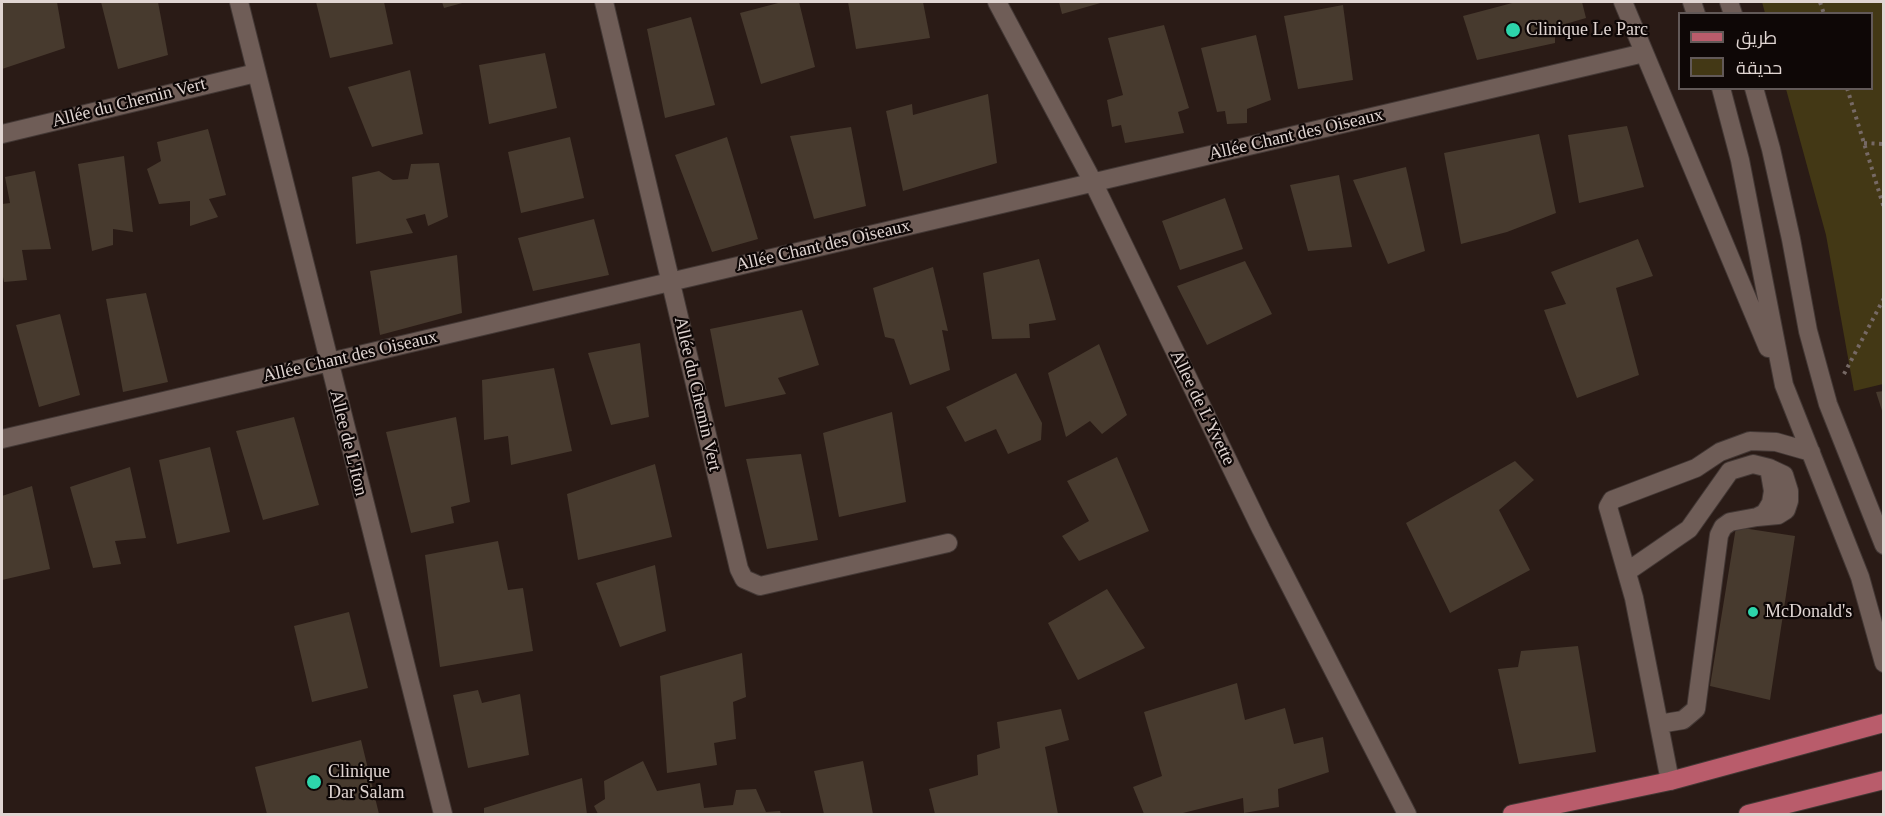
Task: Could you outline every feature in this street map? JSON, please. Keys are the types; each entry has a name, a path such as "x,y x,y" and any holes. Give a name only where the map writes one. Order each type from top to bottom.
{"main road":[{"path":"1512,814 1670,781 1884,723"},
{"path":"1748,814 1884,780"}],"street":[{"name":"Allee de L'Iton","path":"239,2 328,362 444,814"},
{"name":"Allée du Chemin Vert","path":"604,2 739,569 744,579 760,586 948,543"},
{"name":"Allee de L'Yvette","path":"997,2 1093,182 1261,529 1407,814"},
{"path":"1623,2 1811,452 1860,578 1884,663"},
{"name":"Allée Chant des Oiseaux","path":"2,439 1644,53"},
{"name":"Allée du Chemin Vert","path":"2,134 256,73"},
{"path":"1722,90 1742,172 1784,385"},
{"path":"1755,90 1771,149 1808,331 1828,404 1884,545"},
{"path":"1670,781 1628,571 1608,507 1612,500 1696,468 1720,452 1750,441 1776,442 1811,452"},
{"path":"1628,571 1689,529 1730,471 1754,464 1769,468 1773,491 1771,504 1765,513 1757,517 1739,519 1723,527 1719,536 1696,709 1683,720 1659,724"}],"path":[{"path":"1848,90 1884,208"},
{"path":"1864,144 1884,144"},
{"path":"1828,404 1884,298"}],"green space":[{"path":"1762,2 1883,2 1883,384 1854,391 1826,235 1786,90 1873,90 1873,12 1765,12"}],"building":[{"path":"57,2 65,48 2,69 2,3"},
{"path":"101,2 158,2 168,55 118,69"},
{"path":"316,2 384,2 393,44 330,58"},
{"path":"442,2 466,2 444,8"},
{"path":"782,2 799,2 815,67 761,84 740,13"},
{"path":"848,2 923,2 930,38 856,49"},
{"path":"1059,2 1104,2 1062,14"},
{"path":"1516,2 1582,2 1586,18 1555,27 1555,43 1477,60 1463,16"},
{"path":"1343,5 1353,80 1298,89 1284,16"},
{"path":"691,17 715,105 665,118 647,29"},
{"path":"1164,25 1189,108 1178,112 1184,133 1125,143 1121,125 1112,127 1107,100 1123,95 1108,38"},
{"path":"1256,35 1271,100 1247,109 1247,123 1227,124 1225,111 1217,112 1201,48"},
{"path":"545,53 557,108 489,124 479,65"},
{"path":"410,70 423,134 372,147 348,87"},
{"path":"988,94 997,163 903,191 886,111 912,104 913,115"},
{"path":"1627,126 1644,187 1579,203 1568,135"},
{"path":"851,127 866,206 814,219 790,136"},
{"path":"208,129 226,195 209,199 218,217 190,226 190,201 159,204 147,169 161,161 157,142"},
{"path":"1539,134 1556,213 1507,232 1461,244 1444,153"},
{"path":"570,137 584,198 521,213 508,152"},
{"path":"727,137 758,239 712,252 675,155"},
{"path":"124,156 133,232 113,229 113,245 92,251 78,164"},
{"path":"439,163 448,217 428,226 425,214 406,219 413,233 356,244 352,177 379,171 393,180 408,179 411,164"},
{"path":"1406,167 1425,251 1388,264 1353,180"},
{"path":"35,171 51,249 22,250 27,280 4,282 2,204 10,203 5,177"},
{"path":"1339,175 1352,247 1308,251 1290,185"},
{"path":"1225,198 1243,249 1180,270 1162,221"},
{"path":"594,219 609,275 533,291 518,238"},
{"path":"1638,239 1653,276 1616,288 1639,375 1577,398 1544,310 1566,304 1551,272"},
{"path":"457,255 462,313 380,335 370,271"},
{"path":"1039,259 1056,320 1029,324 1030,338 992,339 983,273"},
{"path":"1245,261 1272,314 1207,345 1177,286"},
{"path":"933,267 948,331 942,330 950,370 910,385 894,339 885,337 873,288"},
{"path":"146,293 168,382 123,392 106,299"},
{"path":"802,310 819,365 778,378 786,394 725,407 710,329"},
{"path":"60,314 80,395 39,407 16,325"},
{"path":"640,343 649,417 611,425 588,353"},
{"path":"1099,344 1127,415 1102,434 1090,421 1066,437 1048,373"},
{"path":"554,368 572,451 511,465 508,436 484,440 482,380"},
{"path":"1016,373 1042,423 1041,440 1008,454 996,429 965,442 946,407"},
{"path":"1884,391 1884,414 1883,414 1876,392"},
{"path":"892,412 906,502 839,517 823,433"},
{"path":"294,417 319,505 263,520 236,431"},
{"path":"456,417 470,502 451,507 454,523 411,533 386,432"},
{"path":"210,447 230,532 177,544 159,460"},
{"path":"801,454 818,540 767,549 746,459"},
{"path":"1117,457 1149,531 1079,561 1062,536 1089,521 1067,481"},
{"path":"1515,461 1534,480 1499,510 1530,570 1450,613 1406,523"},
{"path":"655,464 672,537 578,560 567,494"},
{"path":"130,467 146,538 115,541 121,564 93,568 70,487"},
{"path":"32,486 50,569 2,580 2,496"},
{"path":"1736,527 1795,536 1770,700 1710,686"},
{"path":"498,541 508,590 523,588 533,651 440,667 425,555"},
{"path":"655,565 666,631 620,647 596,583"},
{"path":"1107,589 1145,648 1078,680 1048,623"},
{"path":"349,612 368,688 312,702 294,626"},
{"path":"1578,646 1596,752 1519,764 1498,669 1518,667 1521,651"},
{"path":"742,653 746,697 733,702 736,739 714,743 717,765 667,773 660,676"},
{"path":"1237,683 1245,720 1285,708 1294,744 1323,737 1329,772 1278,789 1279,807 1244,813 1243,798 1179,814 1144,814 1133,787 1162,776 1144,712"},
{"path":"478,690 482,703 520,694 529,755 468,768 453,695"},
{"path":"1061,709 1069,740 1045,747 1058,814 935,814 929,789 978,775 977,755 1000,748 997,722"},
{"path":"361,740 379,814 267,814 255,767"},
{"path":"643,761 657,791 700,783 704,808 733,805 736,790 756,789 766,812 780,811 781,814 598,814 594,806 605,799 604,781"},
{"path":"863,761 873,814 824,814 814,771"},
{"path":"582,778 587,814 484,814 484,808"}],"place":[{"name":"Clinique Le Parc","path":"1513,30"},
{"name":"McDonald's","path":"1753,612"},
{"name":"Clinique Dar Salam","path":"314,782"}]}
